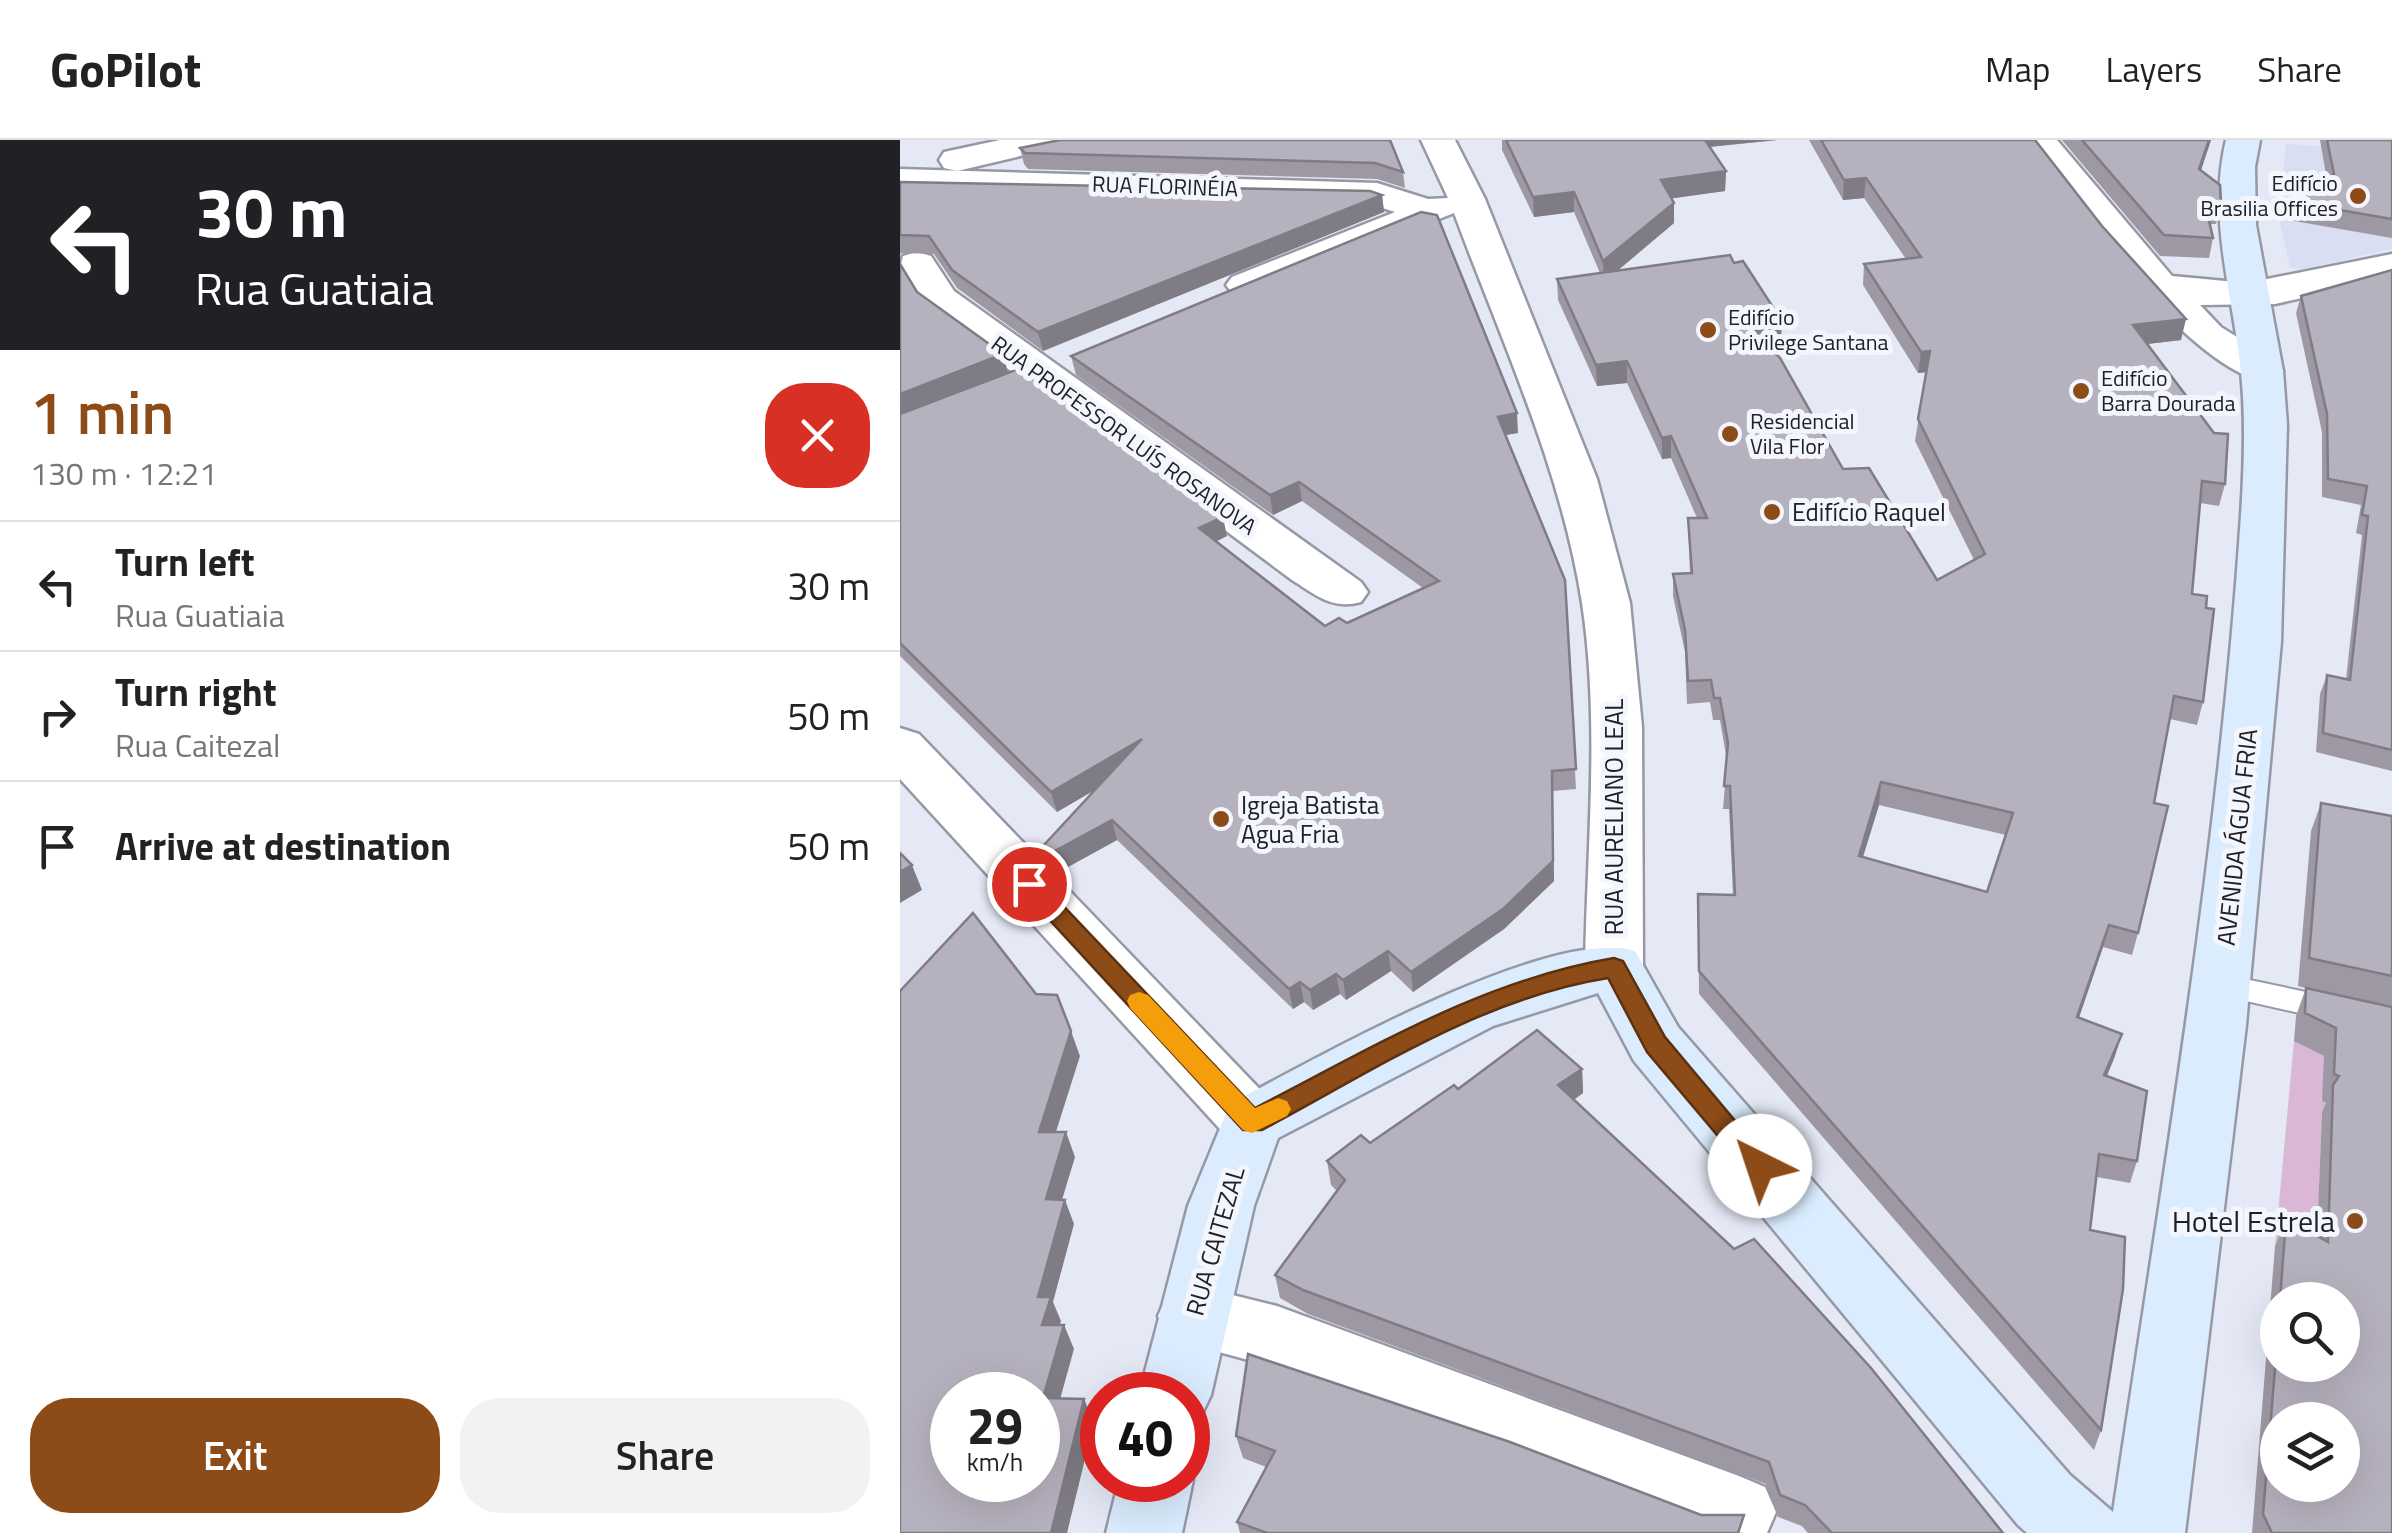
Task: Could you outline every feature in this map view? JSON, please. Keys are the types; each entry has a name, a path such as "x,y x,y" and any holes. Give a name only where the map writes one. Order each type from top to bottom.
{"main road":[{"name":"AVENIDA ÁGUA FRIA","path":"2147,1533 2221,985 2258,649 2267,458 2262,372 2238,216 2243,140"},
{"path":"1252,1122 1480,1003 1557,977 1614,967"},
{"name":"RUA AURELIANO LEAL","path":"1614,967 1656,1044 2044,1500 2084,1533"},
{"name":"RUA CAITEZAL","path":"1179,1372 1222,1206 1252,1122"},
{"path":"1144,1533 1151,1502"}],"street":[{"path":"900,172 967,171 1046,140"},
{"name":"RUA AURELIANO LEAL","path":"1438,140 1447,205 1575,479 1606,603 1616,726 1614,967"},
{"path":"2038,140 2158,284 2207,336 2262,372"},
{"name":"RUA FLORINÉIA","path":"900,180 967,171 1378,194 1447,205"},
{"path":"1214,298 1447,205"},
{"name":"RUA PROFESSOR LUÍS ROSANOVA","path":"917,264 939,298 1344,592"},
{"path":"2158,284 2190,295 2250,298 2392,266"},
{"path":"900,746 1252,1122"},
{"path":"1192,1316 1277,1338 1739,1512"}],"lane":[{"path":"2221,985 2392,1022"}],"shaded area":[{"path":"2286,144 2392,151 2392,249 2302,269 2290,267 2278,214"},
{"path":"2294,1041 2342,1065 2321,1100 2327,1104 2322,1112 2316,1269 2275,1246"}],"building":[{"path":"1060,140 1390,140 1403,172 1375,163 1025,153 1020,148"},
{"path":"1506,140 1705,140 1726,171 1661,180 1674,203 1603,261 1574,192 1533,197"},
{"path":"1821,140 2035,140 2102,226 2186,319 2133,325 2214,433 2228,434 2225,484 2202,481 2192,594 2207,596 2206,608 2214,609 2203,702 2174,696 2154,803 2168,806 2138,933 2109,925 2077,1017 2122,1034 2104,1075 2147,1091 2137,1161 2099,1154 2090,1230 2125,1237 2123,1289 2101,1430 1699,971 1698,894 1735,895 1730,786 1724,786 1728,743 1720,698 1714,698 1711,680 1688,681 1685,630 1673,574 1692,573 1688,518 1707,518 1671,436 1662,438 1627,361 1596,365 1557,279 1730,255 1734,263 1743,261 1782,321 1751,326 1780,358 1843,469 1869,468 1937,580 1985,554 1918,419 1930,351 1921,352 1864,264 1921,257 1866,178 1844,180","holes":["1881,782 2013,813 1987,892 1859,856"]},
{"path":"2082,140 2209,140 2199,169 2220,185 2221,203 2205,203 2213,238 2164,235"},
{"path":"2327,140 2392,140 2392,219 2299,203 2334,174"},
{"path":"900,182 1370,191 1382,195 1038,332 952,270 929,236 900,235"},
{"path":"1421,212 1437,215 1517,413 1498,417 1565,580 1576,769 1552,771 1553,861 1503,909 1411,972 1388,951 1343,980 1336,974 1310,990 1300,982 1289,989 1112,820 1051,853 1044,845 1142,739 1051,792 900,643 900,414 1021,368 1223,517 1199,528 1325,626 1339,618 1347,623 1439,581 1299,482 1270,495 1071,356"},
{"path":"900,264 917,292 1003,354 900,394"},
{"path":"2392,270 2392,750 2323,733 2327,675 2350,680 2368,516 2362,515 2367,486 2328,479 2327,414 2301,296"},
{"path":"2321,803 2392,816 2392,976 2309,958"},
{"path":"900,853 912,865 900,872"},
{"path":"973,913 1036,994 1057,995 1071,1031 1039,1132 1066,1132 1046,1199 1065,1200 1038,1297 1051,1297 1042,1325 1064,1325 1050,1372 930,1372 930,1502 1059,1502 1051,1533 900,1533 900,991"},
{"path":"2306,988 2392,1007 2392,1533 2272,1533 2263,1514 2264,1502 2360,1502 2360,1402 2272,1402 2274,1382 2360,1382 2360,1282 2281,1282 2286,1219 2328,1242 2333,1085 2339,1076 2334,1074 2336,1028 2305,1013"},
{"path":"1537,1030 1582,1069 1558,1085 1734,1249 1754,1239 1871,1368 2003,1533 1832,1533 1805,1505 1780,1495 1769,1462 1303,1290 1275,1275 1345,1180 1327,1161 1361,1135 1370,1143 1454,1085 1458,1089"},
{"path":"1248,1354 1510,1442 1701,1515 1744,1515 1738,1533 1267,1533 1237,1522 1275,1451 1236,1436"},
{"path":"1060,1398 1080,1399 1080,1415 1060,1496"}],"slow traffic":[{"path":"1139,1001 1252,1122 1278,1109"}],"place":[{"name":"Edifício Brasilia Offices","path":"2358,196"},
{"name":"Edifício Privilege Santana","path":"1708,330"},
{"name":"Edifício Barra Dourada","path":"2081,391"},
{"name":"Residencial Vila Flor","path":"1730,434"},
{"name":"Edifício Raquel","path":"1772,512"},
{"name":"Igreja Batista Agua Fria","path":"1221,819"},
{"name":"Hotel Estrela","path":"2355,1221"}],"route":[{"path":"1029,884 1252,1122 1480,1003 1557,977 1614,967 1656,1044 1760,1166"}]}
